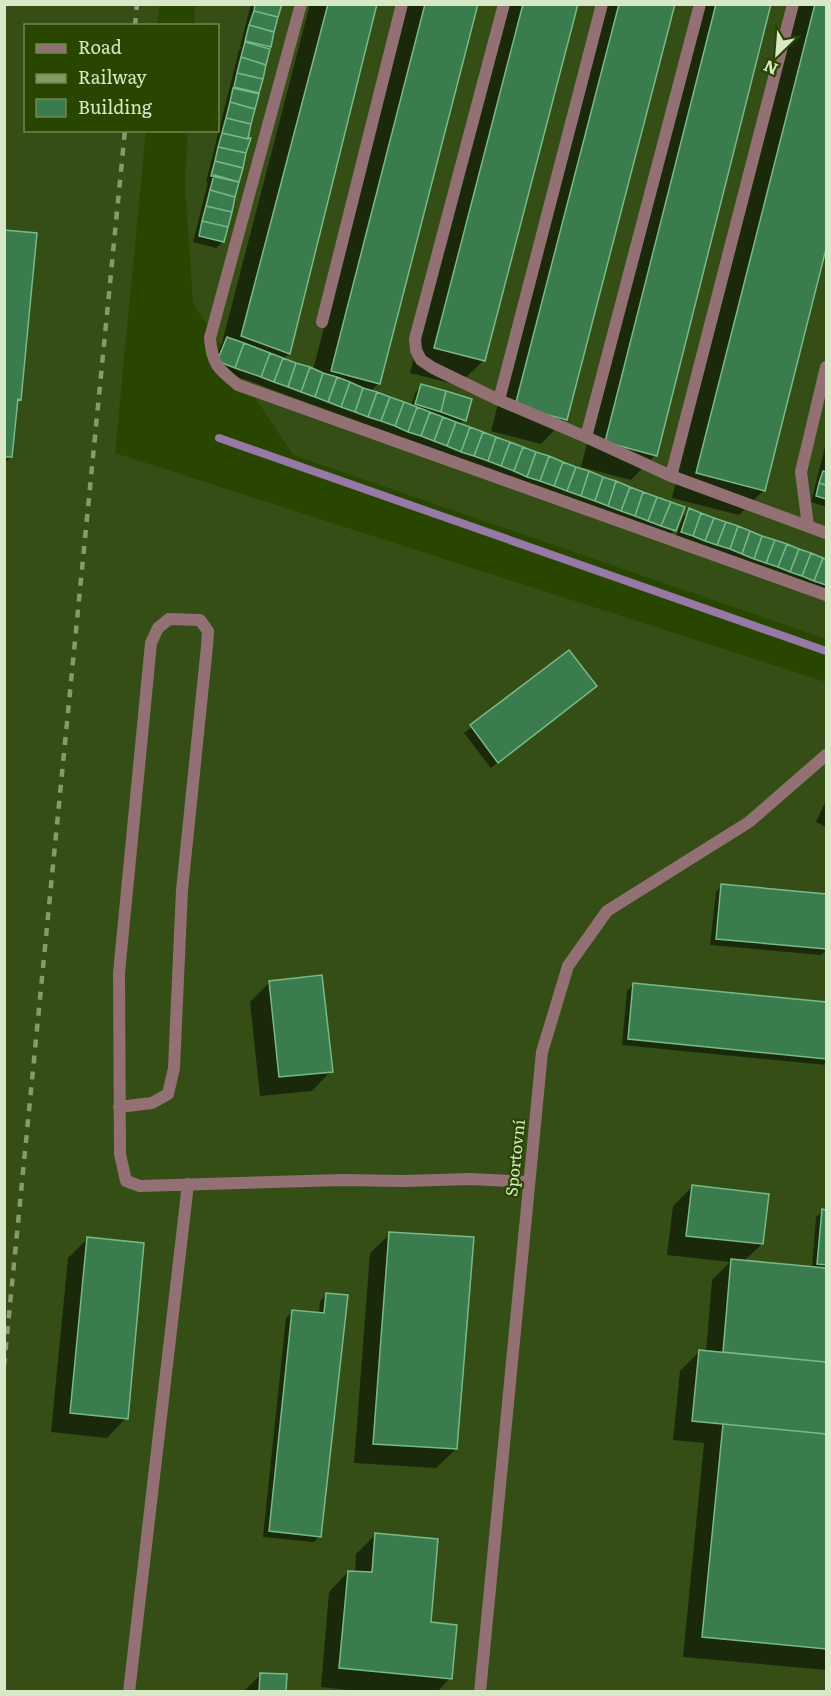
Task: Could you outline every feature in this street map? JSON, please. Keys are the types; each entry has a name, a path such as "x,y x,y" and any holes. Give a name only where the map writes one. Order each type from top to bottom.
{"street":[{"path":"301,4 210,338 211,356 223,373 238,385 826,595"},
{"path":"322,322 402,4"},
{"path":"504,4 415,339 416,350 421,360 499,400 671,476 826,533"},
{"path":"499,400 602,4"},
{"path":"586,437 700,4"},
{"path":"671,476 793,4"},
{"path":"808,526 801,472 826,367"},
{"path":"119,1107 152,1103 168,1094 174,1068 182,890 208,638 208,630 200,620 169,619 158,628 151,643 119,973 119,1107 120,1154 126,1181 140,1186 342,1180 470,1179 529,1182"},
{"name":"Sportovní","path":"480,1692 542,1052 568,966 607,911 749,822 826,755"},
{"path":"129,1692 188,1184"}],"shaded area":[{"path":"5,5 159,5 157,24 24,24 24,132 146,132 115,453 826,682 826,1691 5,1692"},
{"path":"195,5 826,5 826,639 293,455 193,303 185,183 188,132 219,132 219,24 194,24"}],"building":[{"path":"255,4 282,4 278,17 254,11"},
{"path":"328,4 377,4 290,354 241,336"},
{"path":"425,4 478,4 380,384 331,371"},
{"path":"523,4 578,4 485,361 434,348"},
{"path":"619,4 675,4 567,420 515,406"},
{"path":"716,4 771,4 657,456 605,442"},
{"path":"815,4 826,4 826,249 765,491 696,473"},
{"path":"254,11 278,17 274,32 249,25"},
{"path":"249,25 274,32 271,47 245,41"},
{"path":"245,42 270,49 266,65 241,57"},
{"path":"241,57 266,65 263,79 237,73"},
{"path":"237,73 263,79 259,93 234,87"},
{"path":"233,88 259,94 255,109 230,102"},
{"path":"230,102 255,109 251,124 226,118"},
{"path":"226,118 251,124 248,139 222,133"},
{"path":"222,133 251,138 246,153 218,147"},
{"path":"218,147 246,153 243,168 215,161"},
{"path":"215,161 243,168 239,182 211,176"},
{"path":"214,175 239,182 235,197 210,190"},
{"path":"210,190 235,197 232,212 206,206"},
{"path":"206,206 232,212 228,227 202,221"},
{"path":"202,221 228,227 224,242 199,236"},
{"path":"4,230 37,233 21,400 18,399 12,457 4,457"},
{"path":"227,337 244,343 235,368 217,361"},
{"path":"244,343 270,353 261,377 235,368"},
{"path":"270,353 283,358 274,382 261,377"},
{"path":"283,358 296,363 288,387 274,382"},
{"path":"296,363 310,367 301,392 288,387"},
{"path":"310,367 323,373 315,397 301,392"},
{"path":"323,373 337,377 328,402 315,397"},
{"path":"337,377 350,382 341,407 328,402"},
{"path":"350,382 363,388 355,412 341,407"},
{"path":"421,384 446,391 441,412 415,404"},
{"path":"363,388 377,392 368,417 355,412"},
{"path":"446,391 472,399 466,421 441,412"},
{"path":"377,392 390,397 381,421 368,417"},
{"path":"390,397 404,402 395,426 381,421"},
{"path":"404,402 417,407 408,432 395,426"},
{"path":"417,407 430,412 421,436 408,432"},
{"path":"430,412 443,417 434,441 421,436"},
{"path":"443,417 456,422 447,446 434,441"},
{"path":"456,422 470,427 461,452 447,446"},
{"path":"470,427 483,432 474,456 461,452"},
{"path":"483,432 496,437 488,461 474,456"},
{"path":"496,437 510,442 501,466 488,461"},
{"path":"510,442 523,447 514,471 501,466"},
{"path":"523,447 536,452 527,477 514,471"},
{"path":"536,452 549,456 540,481 527,477"},
{"path":"549,456 563,462 554,486 540,481"},
{"path":"563,462 576,467 567,491 554,486"},
{"path":"576,467 589,471 581,496 567,491"},
{"path":"589,471 603,477 595,501 581,496"},
{"path":"823,471 826,472 826,485 819,483"},
{"path":"603,477 616,481 608,506 595,501"},
{"path":"616,481 630,487 621,511 608,506"},
{"path":"819,483 826,485 826,499 816,496"},
{"path":"630,487 643,492 635,516 621,511"},
{"path":"643,492 657,497 648,521 635,516"},
{"path":"657,497 671,502 661,526 648,521"},
{"path":"671,502 685,507 676,531 661,526"},
{"path":"689,508 701,513 693,536 681,532"},
{"path":"701,513 714,518 705,541 693,536"},
{"path":"714,518 726,522 717,545 705,541"},
{"path":"726,522 738,526 730,549 717,545"},
{"path":"738,526 750,531 742,554 730,549"},
{"path":"750,531 762,536 754,559 742,554"},
{"path":"762,536 775,540 766,563 754,559"},
{"path":"775,540 787,544 778,567 766,563"},
{"path":"787,544 799,549 790,572 778,567"},
{"path":"799,549 811,553 802,576 790,572"},
{"path":"811,553 823,558 814,581 802,576"},
{"path":"823,558 826,559 826,585 814,581"},
{"path":"569,650 597,686 498,763 470,725"},
{"path":"721,884 826,894 826,949 716,939"},
{"path":"322,975 333,1072 279,1077 269,981"},
{"path":"633,983 826,1002 826,1059 628,1039"},
{"path":"692,1185 769,1194 763,1244 686,1236"},
{"path":"822,1209 826,1210 826,1265 817,1264"},
{"path":"389,1232 474,1237 457,1449 373,1444"},
{"path":"87,1237 144,1243 128,1419 70,1413"},
{"path":"731,1259 826,1268 826,1362 723,1352"},
{"path":"326,1293 348,1295 321,1537 269,1531 292,1310 324,1313"},
{"path":"699,1350 826,1362 826,1434 692,1421"},
{"path":"723,1424 826,1434 826,1649 702,1637"},
{"path":"375,1533 438,1539 431,1622 457,1625 452,1679 339,1668 348,1571 372,1572"},
{"path":"260,1673 287,1674 286,1692 259,1692"}],"waterway":[{"path":"219,438 826,651"}],"railway":[{"path":"135,24 137,4"},
{"path":"4,1366 125,132"}]}
